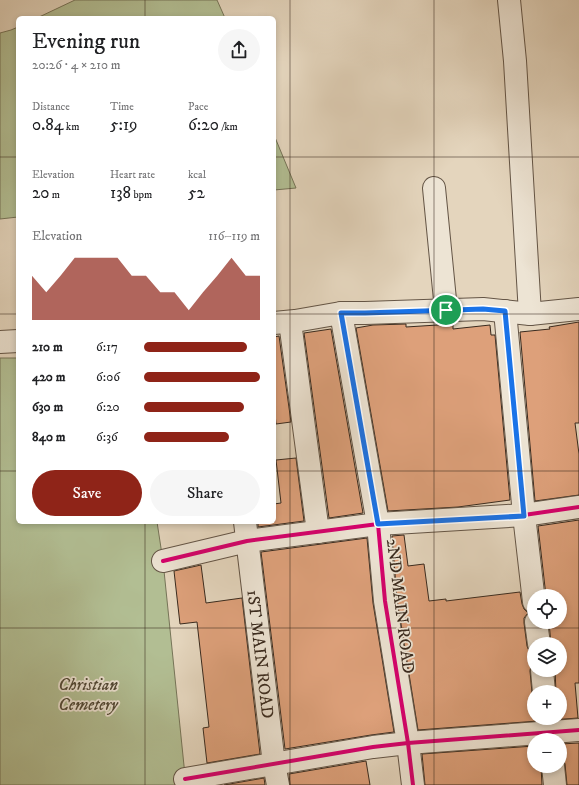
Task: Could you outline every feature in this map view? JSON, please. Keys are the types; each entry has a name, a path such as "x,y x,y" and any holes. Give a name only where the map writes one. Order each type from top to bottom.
{"street":[{"path":"509,0 515,61 530,314"},
{"path":"434,188 446,310"},
{"path":"318,532 282,322 341,313 483,309 530,314 579,309"},
{"path":"505,311 524,516 532,589"},
{"name":"2ND MAIN ROAD","path":"341,313 378,524 385,601 408,743 413,785"},
{"path":"0,342 16,341"},
{"path":"163,561 246,531 318,532 378,524 524,516 579,507"},
{"name":"1ST MAIN ROAD","path":"246,531 276,775"},
{"path":"185,779 276,775 373,747 549,730 579,730"},
{"path":"554,773 555,785"}],"green space":[{"path":"75,0 217,0 224,16 41,16"},
{"path":"16,28 16,217 0,219 0,33"},
{"path":"276,140 296,188 276,190"},
{"name":"Christian Cemetery","path":"0,358 16,358 16,524 157,524 163,561 186,785 0,785"}],"building":[{"path":"579,322 579,423 575,423 579,454 579,495 535,501 520,332 550,329 549,327"},
{"path":"406,324 406,327 453,324 453,329 490,325 491,335 495,335 510,500 458,507 388,511 356,328 373,325"},
{"path":"331,329 363,513 329,518 304,333"},
{"path":"279,336 291,422 276,424 276,337"},
{"path":"296,458 304,521 258,527 258,524 276,524 276,504 281,503 276,460"},
{"path":"579,520 579,683 575,683 578,718 567,719 567,685 556,685 555,677 567,677 567,637 550,637 550,629 567,629 567,589 545,589 538,526"},
{"path":"404,535 408,566 424,564 429,601 446,599 446,601 520,592 522,604 527,612 524,618 524,623 527,646 527,677 531,677 531,685 527,685 527,722 418,730 397,599 392,536"},
{"path":"367,538 373,603 394,732 285,749 261,552"},
{"path":"201,565 206,603 242,598 260,754 207,763 203,728 209,727 197,622 180,624 174,571"},
{"path":"579,743 579,785 567,785 567,744"},
{"path":"527,746 527,773 541,773 542,785 425,785 422,754"},
{"path":"366,761 370,785 290,785 289,774"},
{"path":"264,778 265,785 224,785"}],"cycle path":[{"path":"341,313 378,524 385,601 408,743 413,785"},
{"path":"163,561 247,541 378,524 524,515 579,507"},
{"path":"185,779 373,747 579,730"}],"route":[{"path":"483,309 505,311 524,516 378,524 341,313 446,310 483,309"}]}
